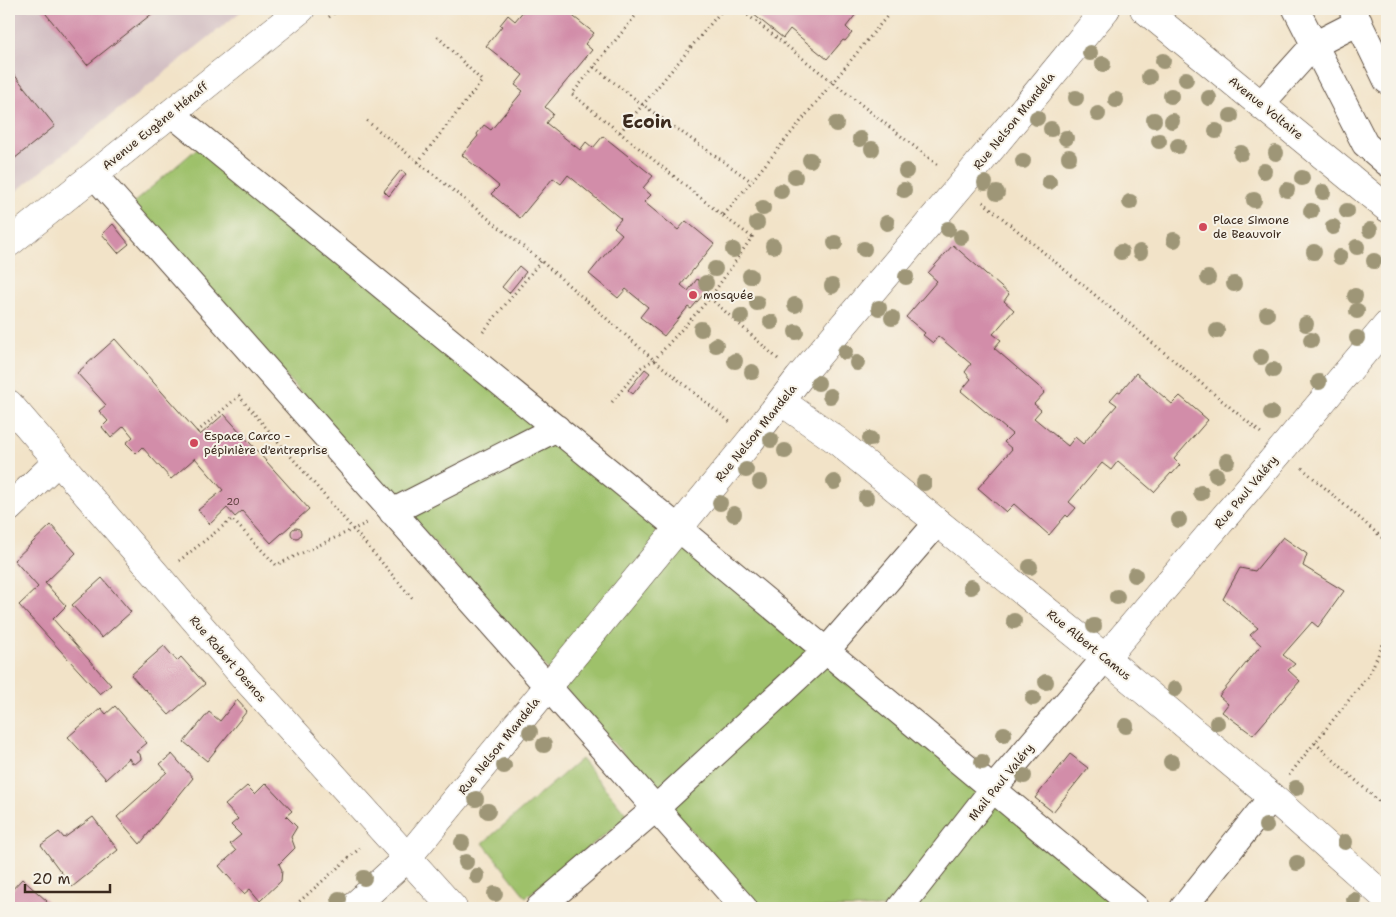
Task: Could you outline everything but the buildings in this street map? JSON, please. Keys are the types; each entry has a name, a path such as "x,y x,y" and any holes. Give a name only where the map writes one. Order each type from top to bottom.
{"street":[{"name":"Avenue Eugène Hénaff","path":"9,243 301,9"},
{"name":"Rue Nelson Mandela","path":"352,908 407,858 751,440 799,378 1106,9"},
{"name":"Avenue Voltaire","path":"1144,9 1387,208"},
{"path":"1296,9 1366,144 1387,163"},
{"path":"1261,104 1314,45 1356,16 1387,81"},
{"path":"171,113 557,428 1136,908"},
{"path":"94,175 744,908"},
{"name":"Rue Paul Valéry","path":"1105,658 1387,325"},
{"name":"Rue Albert Camus","path":"782,402 836,440 1105,658 1272,797 1387,899"},
{"name":"Rue Robert Desnos","path":"9,404 157,578 381,830 453,908"},
{"path":"392,512 557,428"},
{"path":"9,508 57,462"},
{"path":"539,908 655,809 826,651 938,522"},
{"name":"Mail Paul Valéry","path":"900,908 993,789 1105,658"},
{"path":"1183,908 1272,797"}],"path":[{"path":"612,402 640,368 654,360 710,298 752,237 723,216 572,94 641,9"},
{"path":"620,132 723,9"},
{"path":"740,9 962,184 1282,450 1387,542"},
{"path":"723,216 893,9"},
{"path":"418,162 482,81 437,36"},
{"path":"594,67 643,105 751,181"},
{"path":"368,121 541,261 654,360 751,440"},
{"path":"465,353 541,261"},
{"path":"710,298 799,378"},
{"path":"197,432 239,396 413,599"},
{"path":"157,578 232,519 276,565 392,512"},
{"path":"1272,797 1369,675 1387,635"},
{"path":"1315,743 1387,809"},
{"path":"292,908 381,830"}],"shaded area":[{"path":"9,9 244,9 9,197"}],"green space":[{"path":"201,145 1124,908 761,908 132,204"},
{"path":"581,759 628,816 526,897 483,843"}],"place":[{"name":"Place Simone de Beauvoir","path":"1203,227"},
{"name":"mosquée","path":"693,295"},
{"name":"Espace Carco - pépinière d'entreprise","path":"194,443"}],"district":[{"name":"Ecoin","path":"647,122"}]}
